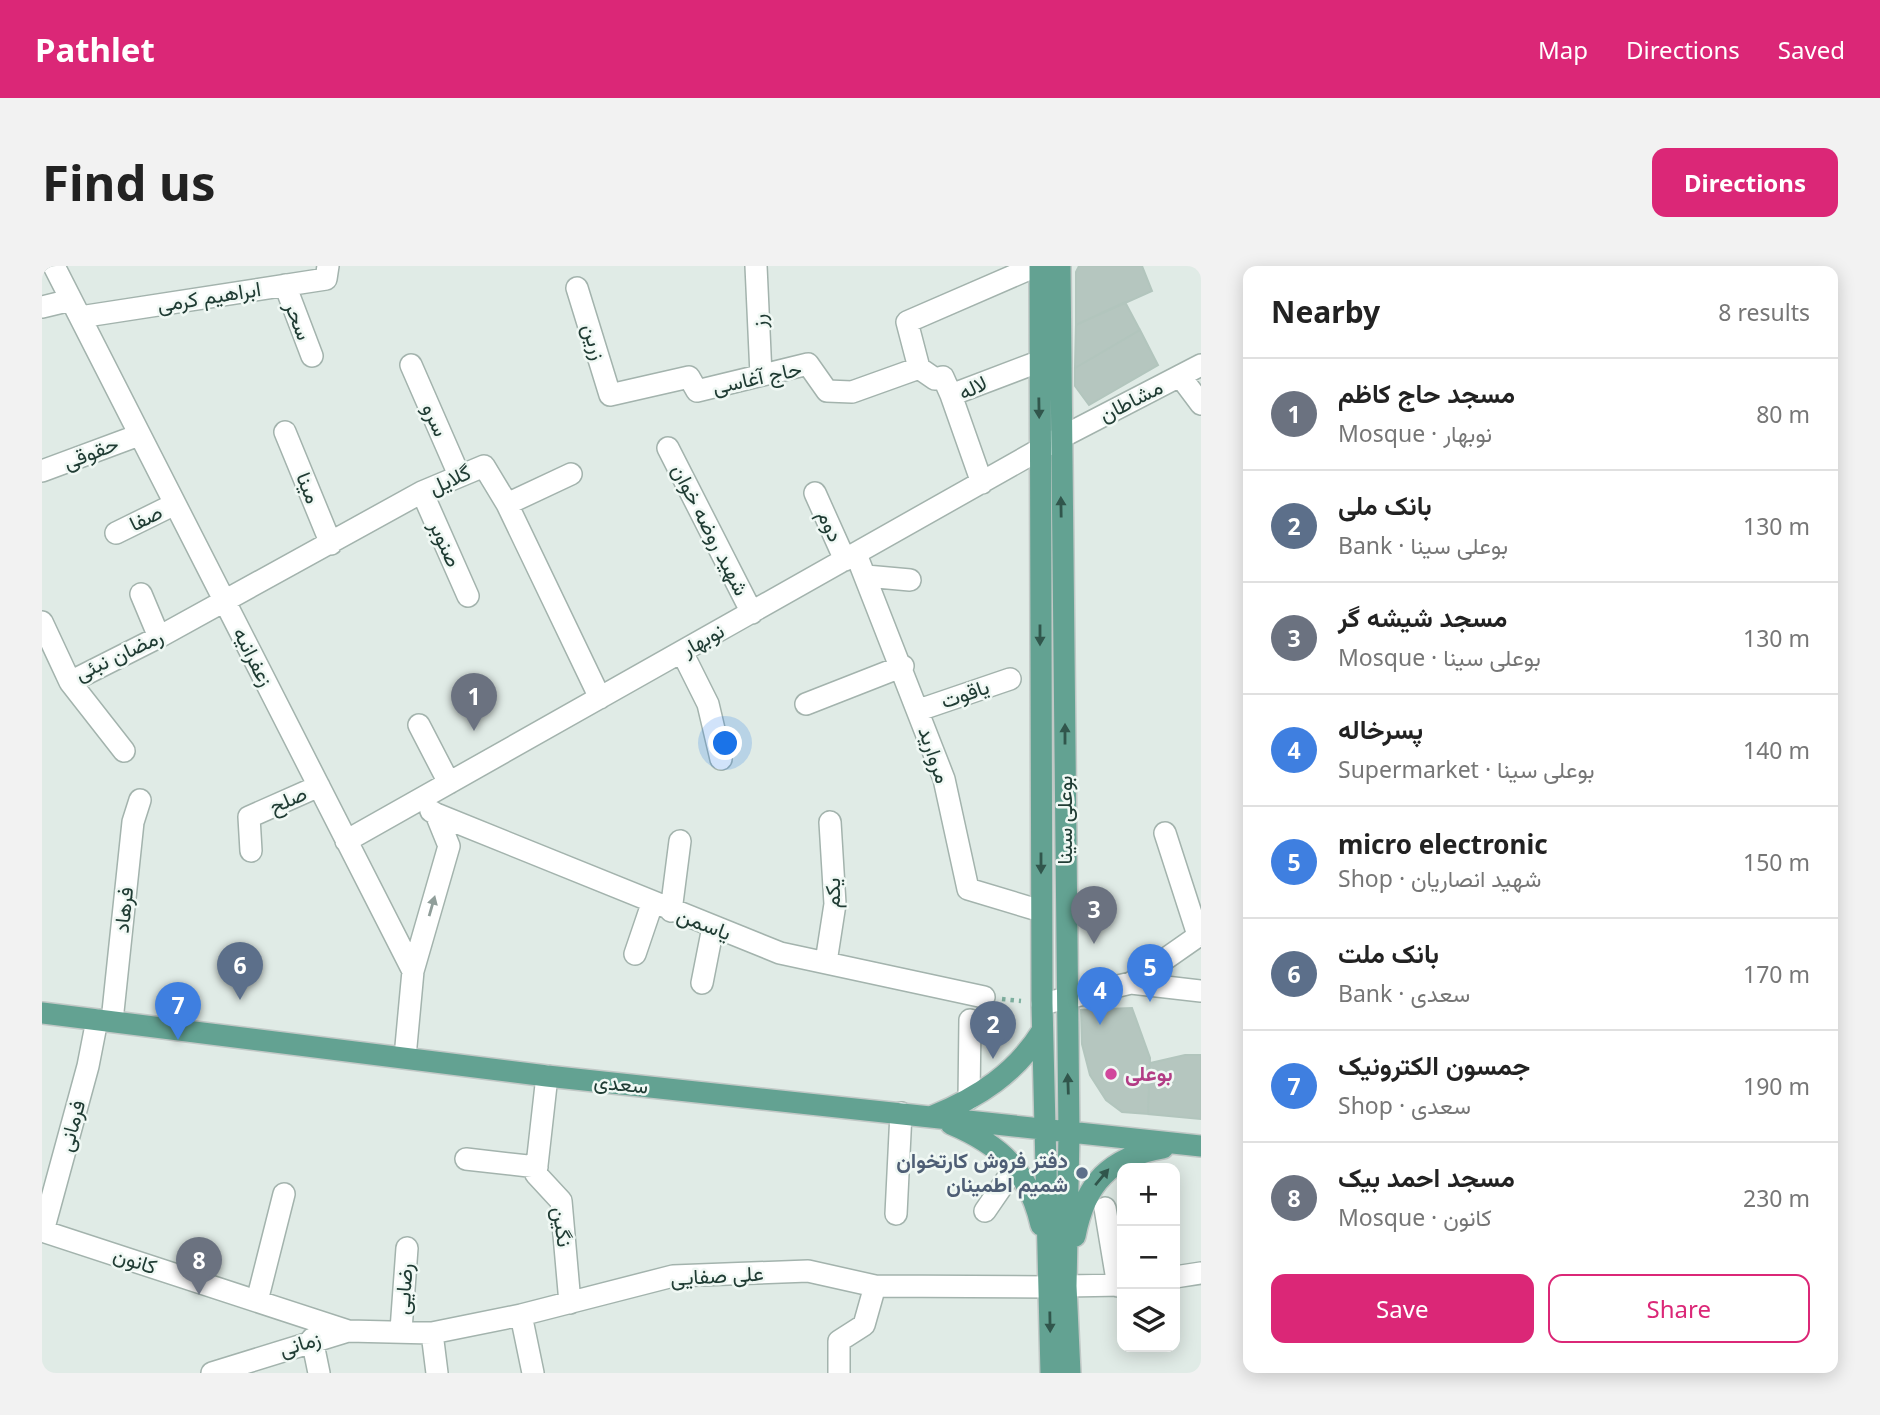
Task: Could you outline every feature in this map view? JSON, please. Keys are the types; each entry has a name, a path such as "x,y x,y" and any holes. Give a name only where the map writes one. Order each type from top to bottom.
{"main road":[{"name":"بوعلی سینا","path":"1051,1373 1069,1133 1060,266"},
{"name":"بوعلی سینا","path":"1027,268 1038,362 1040,450 1042,1031 1046,1131 1058,1287 1070,1373"},
{"name":"سعدی","path":"42,1013 547,1076 1193,1145"},
{"path":"933,1117 969,1099 1012,1071 1027,1056 1042,1031"},
{"path":"933,1117 965,1130 1001,1152 1016,1166 1036,1206 1058,1287"},
{"path":"1058,1287 1077,1226 1096,1184 1109,1168 1126,1156 1193,1145"}],"street":[{"name":"زعفرانیه","path":"54,266 413,971"},
{"name":"ابراهیم کرمی","path":"42,307 75,308 285,285 326,279 328,266"},
{"name":"رز","path":"756,266 761,375"},
{"path":"951,395 943,377 935,379 919,368 907,321 1027,268"},
{"name":"سحر","path":"285,285 312,356"},
{"name":"زرین","path":"577,288 610,395"},
{"name":"لاله","path":"982,483 951,395 1038,362"},
{"name":"حاج آغاسی","path":"610,395 690,377 697,391 808,364 827,391 852,392 919,368"},
{"name":"سرو","path":"411,365 459,475"},
{"name":"مشاطان","path":"1060,438 1201,365"},
{"path":"1180,376 1201,404"},
{"name":"مینا","path":"285,432 331,544"},
{"name":"حقوقی","path":"42,471 139,435"},
{"name":"نوبهار","path":"346,841 1060,438"},
{"name":"شهید روضه خوان","path":"668,448 752,613"},
{"name":"گلایل","path":"224,600 422,492 484,466 507,504 600,698"},
{"path":"507,504 571,474"},
{"name":"صنوبر","path":"422,492 468,596"},
{"name":"دوم","path":"815,493 851,557"},
{"name":"صفا","path":"116,533 175,504"},
{"name":"مروارید","path":"851,557 866,576 903,666 944,779 968,889 1041,911"},
{"path":"866,576 910,580"},
{"path":"141,594 159,637"},
{"name":"رمضان نبئی","path":"42,622 70,682 159,637 224,600"},
{"path":"682,652 708,704 721,759"},
{"path":"806,704 903,666"},
{"name":"یاقوت","path":"919,710 1010,679"},
{"path":"70,682 124,751"},
{"path":"419,725 449,783"},
{"name":"صلح","path":"251,851 249,817 318,786"},
{"name":"فرهاد","path":"105,1020 133,822 140,800"},
{"name":"یاسمن","path":"416,802 436,814 780,953 984,997"},
{"path":"405,1057 413,971 449,846 436,814"},
{"name":"یکم","path":"826,962 835,904 830,822"},
{"path":"1131,983 1200,935 1165,833"},
{"path":"635,954 661,907 680,841"},
{"path":"702,984 713,927"},
{"path":"1042,1004 1131,983 1201,991"},
{"name":"فرمانی","path":"42,1231 88,1066 105,1020"},
{"path":"969,1099 970,1020"},
{"path":"466,1159 537,1167 547,1076"},
{"path":"896,1214 901,1113"},
{"path":"985,1212 1016,1166"},
{"name":"نگین","path":"537,1167 536,1174 561,1201 570,1303"},
{"path":"257,1301 284,1194"},
{"path":"1105,1208 1117,1268"},
{"name":"کانون","path":"42,1231 348,1331"},
{"name":"رضایی","path":"401,1330 407,1248"},
{"name":"علی صفایی","path":"348,1331 401,1330 432,1333 521,1315 673,1276 808,1271 874,1286 1117,1286"},
{"path":"1180,1276 1201,1273"},
{"path":"839,1373 839,1341 864,1325 874,1286"},
{"path":"521,1315 533,1373"},
{"name":"زمانی","path":"212,1373 312,1339 348,1331"},
{"path":"432,1333 437,1373"},
{"path":"312,1339 319,1373"}],"path":[{"path":"984,997 1042,1004"}],"building":[{"path":"1079,266 1142,266 1152,291 1076,325 1076,272"},
{"path":"1125,302 1140,330 1075,368 1076,325"},
{"path":"1140,330 1158,365 1089,405 1075,386 1075,368"},
{"path":"1132,1008 1150,1058 1148,1114 1122,1112 1106,1100 1090,1075 1082,1044 1081,1010"},
{"path":"1185,1055 1201,1055 1201,1119 1148,1114 1150,1063"}],"place":[{"name":"مسجد حاج کاظم","path":"474,731"},
{"name":"مسجد شیشه گر","path":"1094,944"},
{"name":"بانک ملت","path":"240,1000"},
{"name":"micro electronic","path":"1150,1002"},
{"name":"پسرخاله","path":"1100,1025"},
{"name":"جمسون الکترونیک","path":"178,1040"},
{"name":"بانک ملی","path":"993,1059"},
{"name":"بوعلی","path":"1111,1074"},
{"name":"دفتر فروش کارتخوان شمیم اطمینان","path":"1082,1173"},
{"name":"مسجد احمد بیک","path":"199,1295"}]}
